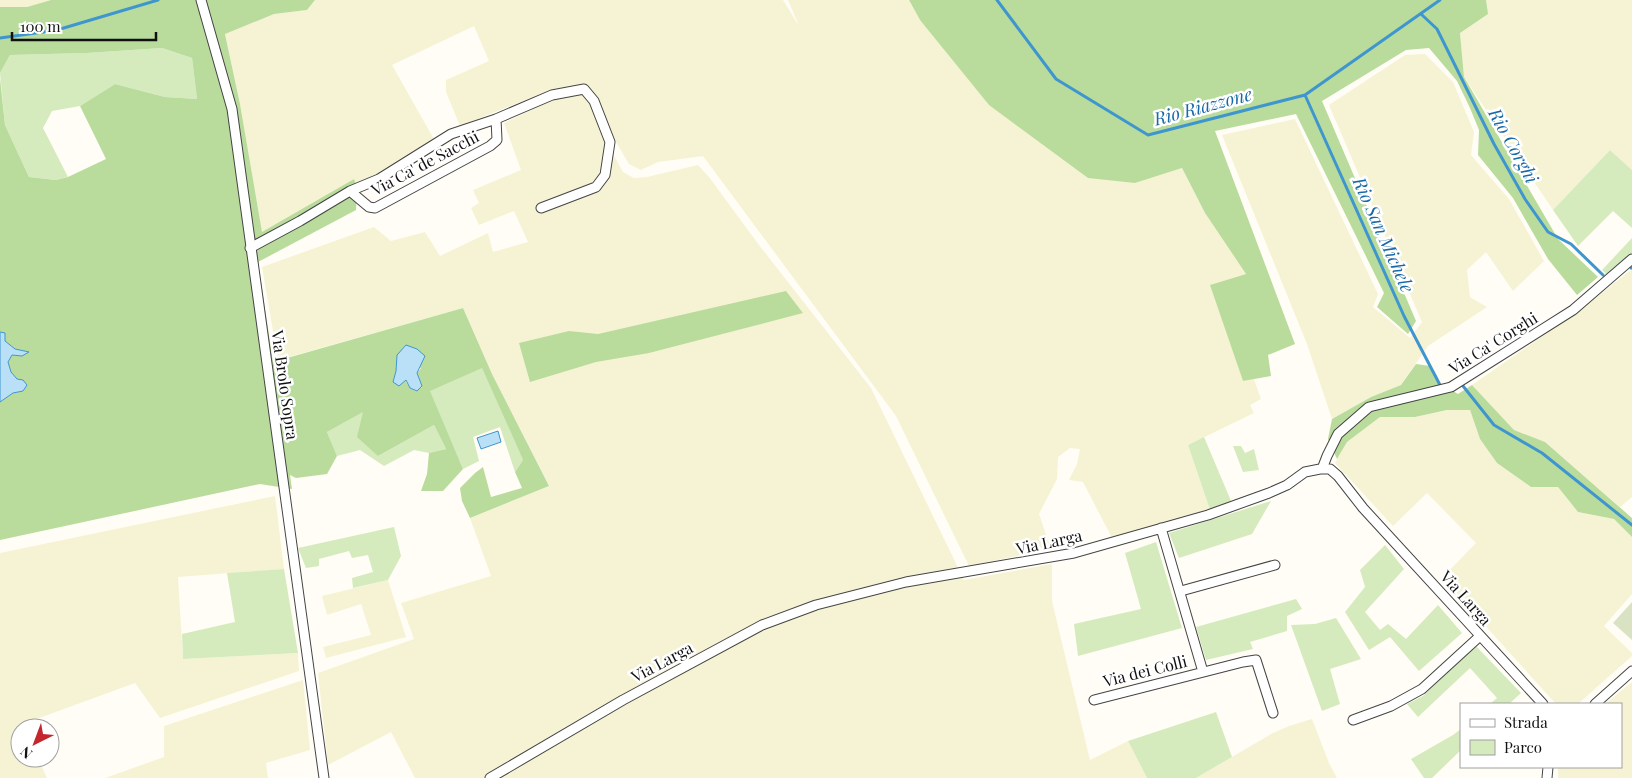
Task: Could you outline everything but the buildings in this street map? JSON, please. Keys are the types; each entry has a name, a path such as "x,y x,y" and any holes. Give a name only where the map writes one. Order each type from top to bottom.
{"street":[{"name":"Via Brolo Sopra","path":"201,0 232,109 324,778"},
{"name":"Via Ca' de Sacchi","path":"250,248 350,191 378,178 451,134 496,119 552,95 584,89 594,101 610,142 605,175 596,188 541,208"},
{"name":"Via Ca' de Sacchi","path":"350,191 369,206 375,208 490,146 497,140 496,119"},
{"name":"Via Ca' Corghi","path":"1322,469 1338,434 1369,407 1451,387 1573,310 1632,259"},
{"name":"Via Larga","path":"490,778 623,700 753,630 816,605 906,582 1074,553 1208,515 1269,493 1287,485 1305,472 1322,469 1330,469 1338,476 1363,508 1542,703"},
{"name":"Via dei Colli","path":"1161,528 1204,672"},
{"path":"1181,591 1275,565"},
{"path":"1354,720 1391,706 1422,689 1480,636"},
{"name":"Via dei Colli","path":"1094,700 1256,660 1259,664 1273,713"},
{"path":"1596,703 1632,671"}],"shaded area":[{"path":"0,0 51,0 27,7 0,7"},
{"path":"315,0 783,0 799,26 788,0 909,0 920,20 1135,183 1182,168 1205,213 1246,274 1211,285 1243,381 1254,379 1261,399 1250,405 1254,413 1188,445 1210,510 1112,538 1083,482 1069,480 1077,464 1080,449 1070,448 1058,457 1057,479 1039,514 1051,549 969,566 896,416 703,156 658,162 641,170 629,164 616,142 601,107 586,84 553,89 460,126 446,92 446,80 489,61 474,26 392,65 435,141 357,187 354,179 262,233 240,104 225,33 274,14 307,10"},
{"path":"1486,0 1632,0 1632,170 1610,150 1553,210 1464,77 1460,33 1487,14"},
{"path":"1425,54 1453,82 1474,132 1471,155 1509,199 1544,261 1513,291 1486,252 1467,270 1470,297 1487,307 1428,346 1401,385 1371,397 1332,419 1307,344 1222,135 1295,119 1378,294 1373,307 1410,338 1422,322 1329,105 1405,55"},
{"path":"583,95 591,106 606,141 623,172 634,178 647,177 698,165 709,177 759,245 871,388 964,580 1052,564 1052,601 1090,760 1128,741 1147,778 415,778 391,732 328,765 318,673 414,639 401,603 491,576 470,518 549,486 492,374 463,308 278,360 262,267 374,227 391,241 425,232 440,256 488,233 493,252 528,242 514,211 479,225 471,208 479,203 473,190 521,170 504,123 555,99"},
{"path":"1632,269 1632,497 1620,507 1545,442 1514,430 1472,385 1580,310"},
{"path":"1448,410 1470,410 1480,439 1497,463 1531,487 1558,487 1578,512 1614,519 1632,537 1632,594 1604,626 1632,653 1632,656 1579,703 1555,703 1442,578 1476,543 1427,493 1393,526 1335,463 1347,442 1380,417 1415,417"},
{"path":"275,496 284,569 178,577 183,659 298,653 299,671 160,718 135,683 39,718 10,718 10,768 42,768 47,778 0,778 0,553"},
{"path":"388,580 406,637 326,658 323,647 371,635 361,604 327,615 322,596"},
{"path":"303,680 310,750 266,763 268,778 105,778 164,757 164,726"},
{"path":"1632,682 1632,778 1558,778 1558,768 1622,768 1622,703 1606,703"},
{"path":"1312,719 1329,763 1337,778 1196,778 1273,733"}],"green space":[{"path":"51,0 315,0 307,10 274,14 225,34 240,104 262,232 354,179 357,187 356,210 258,262 273,362 463,308 492,374 549,486 470,518 462,501 460,488 483,467 491,497 522,488 515,472 523,460 482,368 430,391 463,469 443,491 421,491 427,474 429,453 446,449 434,425 378,456 357,437 363,412 327,432 337,456 327,474 296,478 290,475 292,489 260,484 0,540 0,402 13,393 23,391 27,385 23,380 17,379 11,372 8,362 12,355 22,356 28,352 15,349 5,341 4,333 0,332 0,78 5,125 29,177 56,180 68,177 106,159 80,106 115,84 165,97 197,99 192,58 162,48 87,53 10,55 0,73 0,7 27,7","holes":["397,355 421,368 417,373 422,387 416,391 410,388 405,380 393,382"]},
{"path":"909,0 1486,0 1488,14 1460,33 1464,77 1558,239 1598,277 1577,295 1548,259 1513,198 1478,155 1479,130 1457,81 1429,48 1406,50 1322,101 1416,321 1408,334 1377,307 1384,293 1296,114 1215,131 1295,344 1268,355 1271,376 1243,381 1210,285 1246,274 1205,213 1182,168 1135,183 1088,178 989,105 920,20"},
{"path":"162,48 192,58 197,99 165,97 115,84 80,106 52,111 43,128 68,177 56,180 29,177 5,125 0,73 10,55 87,53"},
{"path":"1610,150 1632,170 1632,228 1613,211 1578,246 1553,210"},
{"path":"1632,238 1632,253 1607,275 1602,270"},
{"path":"786,291 803,313 649,353 596,362 530,382 519,343 569,331 598,334"},
{"path":"1416,364 1430,366 1438,382 1458,394 1472,385 1514,430 1545,442 1632,518 1632,537 1614,519 1578,512 1558,487 1531,487 1497,463 1480,439 1470,410 1447,410 1415,417 1380,417 1347,442 1337,459 1328,439 1332,419 1371,397 1401,385"},
{"path":"482,367 523,460 515,472 500,427 473,437 479,461 463,469 429,391"},
{"path":"364,411 378,456 434,425 446,449 429,453 414,450 384,466 360,450 337,456 327,432"},
{"path":"1204,437 1231,501 1210,510 1188,445"},
{"path":"1233,446 1241,446 1245,453 1254,449 1259,470 1243,472"},
{"path":"1271,501 1252,534 1179,558 1169,533"},
{"path":"394,527 401,556 388,580 353,588 352,578 373,572 368,555 352,558 349,551 319,559 319,566 306,568 298,548"},
{"path":"1156,542 1182,628 1078,656 1074,624 1141,609 1125,553"},
{"path":"1385,545 1404,569 1365,612 1380,630 1388,624 1406,639 1438,605 1462,633 1419,671 1390,637 1369,650 1345,612 1365,587 1360,570"},
{"path":"284,569 298,653 183,659 182,634 235,622 227,573"},
{"path":"1296,599 1302,609 1287,616 1287,631 1250,642 1253,649 1206,660 1196,627"},
{"path":"1632,602 1632,640 1613,623"},
{"path":"1336,618 1361,659 1330,669 1340,704 1322,711 1291,625 1315,624"},
{"path":"1475,645 1521,693 1510,703 1491,703 1497,698 1470,668 1418,717 1407,704 1423,696"},
{"path":"1216,712 1232,757 1196,778 1147,778 1128,741"},
{"path":"1460,730 1460,751 1432,778 1424,778 1411,759"}],"water":[{"path":"0,332 5,333 5,341 15,349 29,352 22,356 12,355 8,362 11,372 17,379 23,380 27,385 23,391 13,393 0,402"},
{"path":"406,345 417,349 425,356 417,373 422,386 417,391 410,388 406,380 399,386 393,382 397,355"},
{"path":"498,431 501,442 481,449 477,438"}],"waterway":[{"name":"Rio Riazzone","path":"0,38 57,30 158,0"},
{"name":"Rio Riazzone","path":"997,0 1056,79 1148,135 1305,95 1440,0"},
{"name":"Rio Corghi","path":"1421,14 1437,29 1494,144 1525,199 1548,232 1571,244 1603,275"},
{"name":"Rio San Michele","path":"1305,95 1404,316 1440,385"},
{"name":"Rio San Michele","path":"1463,386 1494,425 1542,453 1632,525"}]}
